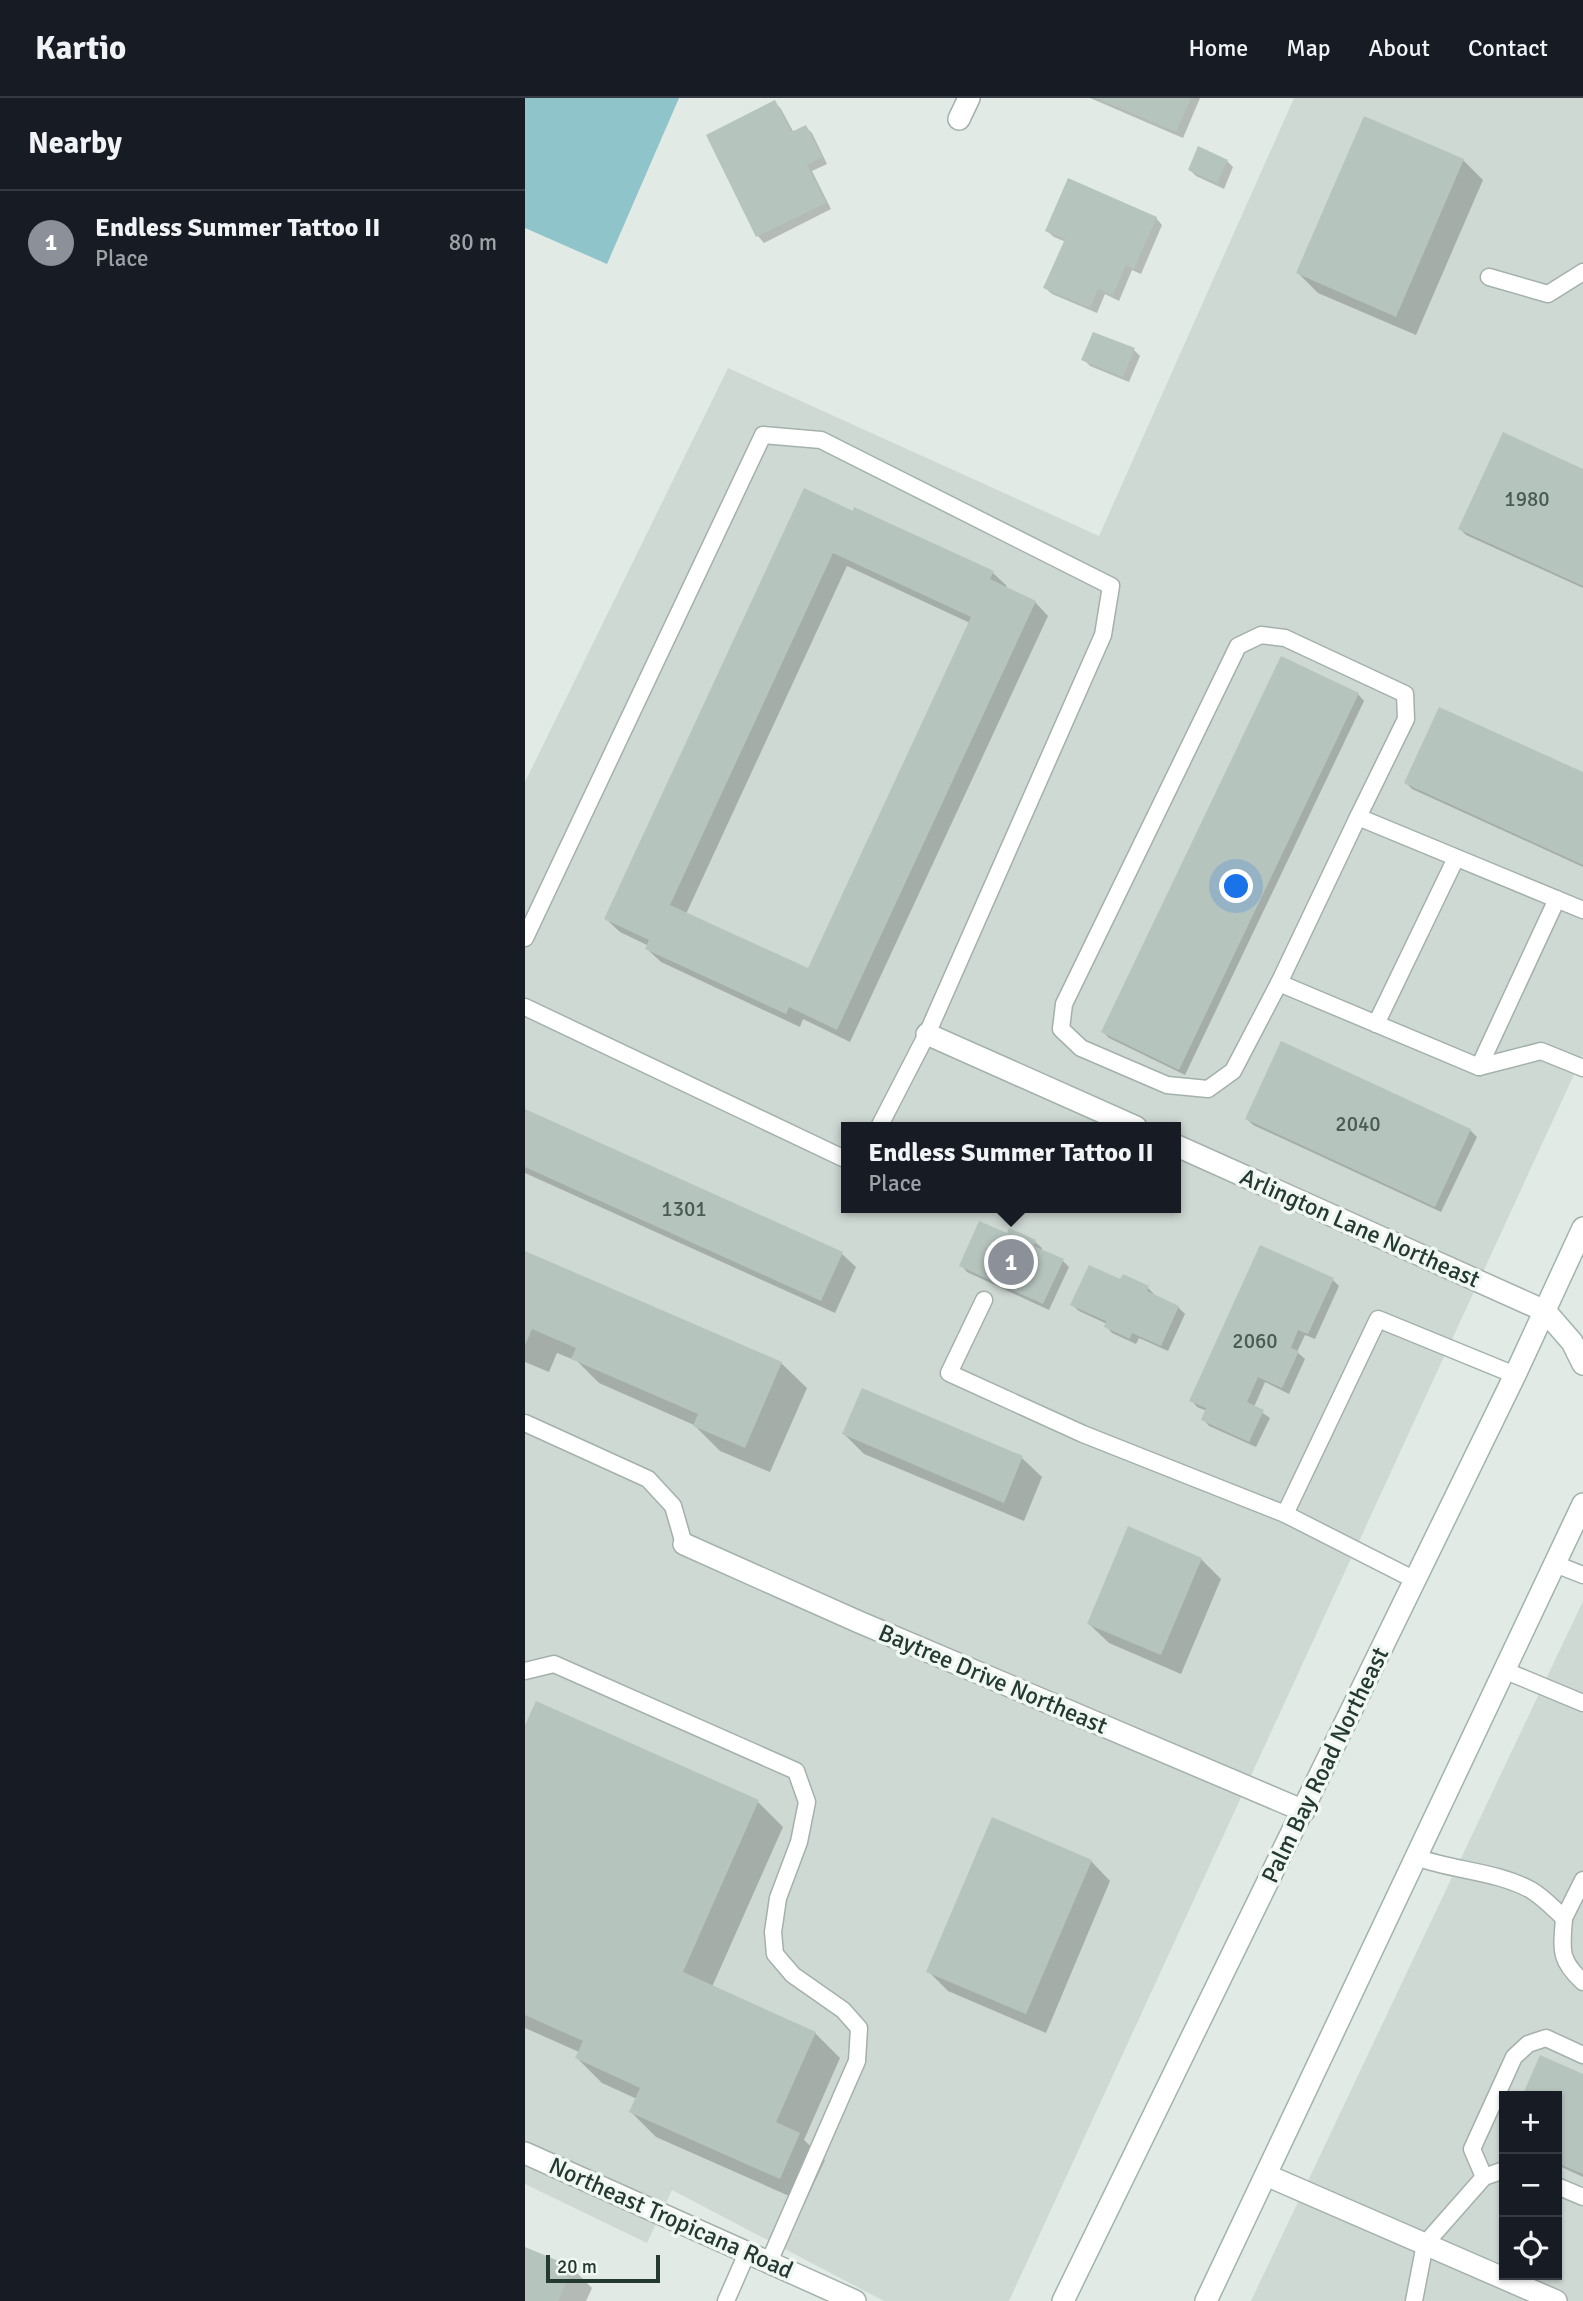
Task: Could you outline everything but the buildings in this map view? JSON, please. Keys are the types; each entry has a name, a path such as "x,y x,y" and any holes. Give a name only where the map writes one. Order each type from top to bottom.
{"main road":[{"path":"959,120 969,98"},
{"path":"927,1034 1125,1122"},
{"name":"Arlington Lane Northeast","path":"1181,1148 1545,1311"},
{"name":"Palm Bay Road Northeast","path":"1063,2301 1304,1811 1515,1375 1583,1228"},
{"path":"1545,1311 1572,1342 1583,1364"},
{"path":"1206,2301 1583,1504"},
{"name":"Baytree Drive Northeast","path":"684,1544 870,1627 1304,1811"},
{"name":"Northeast Tropicana Road","path":"525,2152 855,2301"},
{"path":"1266,2175 1556,2301"}],"lane":[{"path":"1489,276 1548,294 1583,272"},
{"path":"525,939 763,435 821,440 1111,586 1103,635 927,1034 882,1122"},
{"path":"1261,635 1285,638 1405,694 1406,719 1358,817 1279,983 1233,1071 1208,1089 1167,1085 1081,1048 1061,1029 1064,1004 1238,646 1261,635"},
{"path":"1358,817 1583,910"},
{"path":"1376,1024 1456,858"},
{"path":"1479,1067 1557,899"},
{"path":"1279,983 1479,1067 1541,1051 1583,1068"},
{"path":"525,1007 841,1158"},
{"path":"984,1300 949,1373 1083,1434 1285,1514 1415,1580"},
{"path":"1285,1514 1378,1319 1515,1375"},
{"path":"525,1423 648,1479 673,1506 684,1544"},
{"path":"1555,1564 1583,1576"},
{"path":"525,1671 554,1664 796,1771 807,1802 799,1842 778,1898 773,1932 775,1954 793,1975 843,2010 859,2028 857,2061 769,2262"},
{"path":"1506,1671 1583,1703"},
{"path":"1416,1857 1444,1867 1497,1876 1533,1891 1564,1918"},
{"path":"1583,1880 1564,1918 1562,1955 1574,1974 1583,1982"},
{"path":"1484,2177 1472,2149 1514,2057 1528,2044 1546,2038 1583,2054"},
{"path":"1414,2301 1425,2244 1484,2177 1499,2171"},
{"path":"1562,2188 1583,2197"},
{"path":"726,2301 747,2253"}],"shaded area":[{"path":"1294,98 1583,98 1583,1055 1009,2301 884,2301 672,2190 647,2243 525,2184 525,782 728,368 1099,536"},
{"path":"1583,1601 1583,2301 1251,2301"}],"water":[{"path":"525,98 679,98 607,264 525,228"}],"place":[{"name":"Endless Summer Tattoo II","path":"1011,1262"}]}
